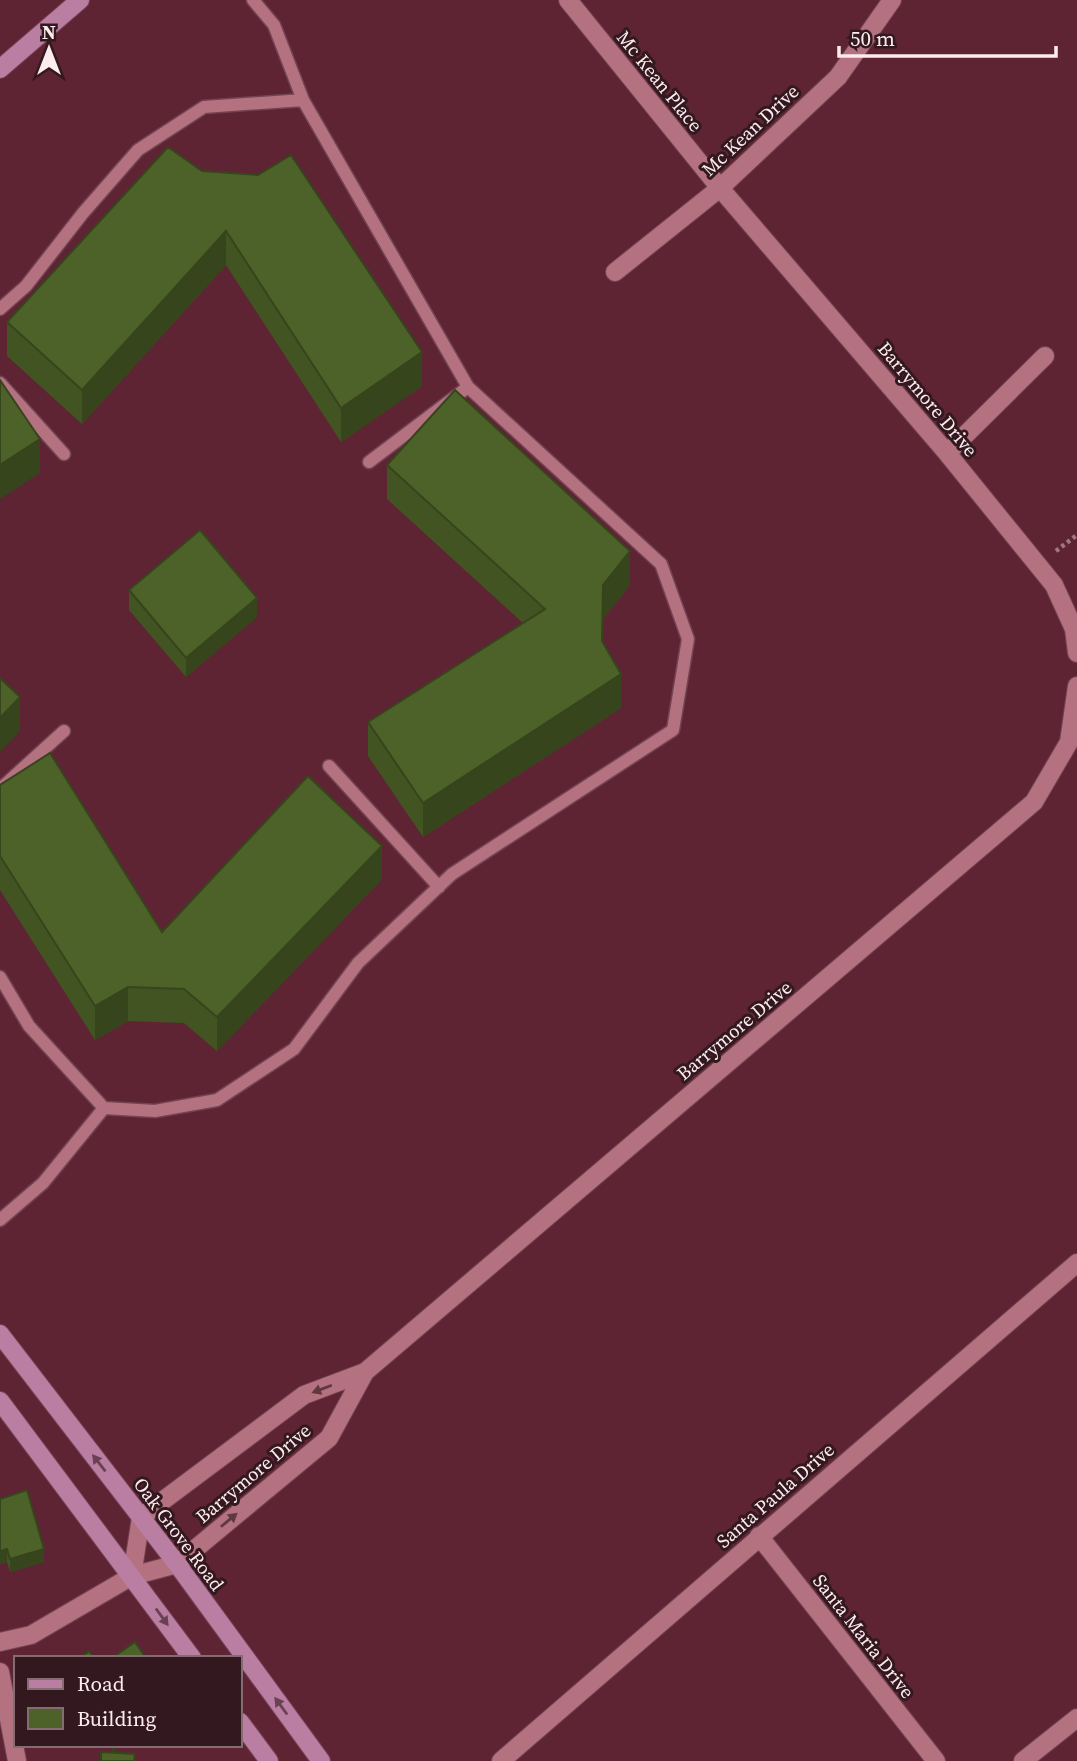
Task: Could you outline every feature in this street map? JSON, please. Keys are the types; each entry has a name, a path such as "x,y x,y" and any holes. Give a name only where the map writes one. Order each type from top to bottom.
{"main road":[{"path":"0,69 80,0"},
{"name":"Oak Grove Road","path":"0,1334 177,1564 321,1761"},
{"path":"0,1401 191,1656"},
{"path":"242,1725 269,1761"}],"street":[{"name":"Mc Kean Place","path":"568,0 720,188"},
{"name":"Mc Kean Drive","path":"615,272 720,188 838,77 892,0"},
{"name":"Barrymore Drive","path":"720,188 947,453 1054,585 1074,629 1077,653"},
{"path":"947,453 1045,356"},
{"name":"Barrymore Drive","path":"141,1517 304,1395 365,1372 1034,802 1069,742 1077,686"},
{"name":"Santa Paula Drive","path":"501,1761 1077,1262"},
{"name":"Barrymore Drive","path":"0,1642 31,1635 132,1576 177,1564 330,1438 365,1372"},
{"path":"132,1576 141,1517"},
{"name":"Santa Maria Drive","path":"759,1536 936,1761"},
{"path":"0,1672 14,1745"},
{"path":"1023,1761 1077,1718"}],"lane":[{"path":"0,977 29,1026 104,1108 155,1111 216,1100 294,1049 358,963 452,874 673,730 688,639 661,564 468,387 303,100 274,25 253,0"},
{"path":"0,309 26,286 138,150 204,107 303,100"},
{"path":"0,383 64,454"},
{"path":"369,462 468,387"},
{"path":"0,789 64,731"},
{"path":"329,766 439,887"},
{"path":"0,1220 43,1183 104,1108"}],"building":[{"path":"168,147 202,171 258,175 291,155 422,352 341,408 226,231 82,390 7,322"},
{"path":"0,380 40,439 0,465"},
{"path":"455,390 630,551 603,585 602,641 621,674 423,803 368,722 545,609 387,465"},
{"path":"200,530 257,598 186,658 129,590"},
{"path":"0,678 20,697 0,718"},
{"path":"50,753 162,932 308,776 382,846 217,1017 184,989 128,987 95,1006 0,856 0,785"},
{"path":"27,1490 44,1549 10,1559 7,1549 0,1551 0,1499"},
{"path":"135,1642 145,1656 115,1656"},
{"path":"101,1752 135,1754 134,1761 101,1761"}]}
